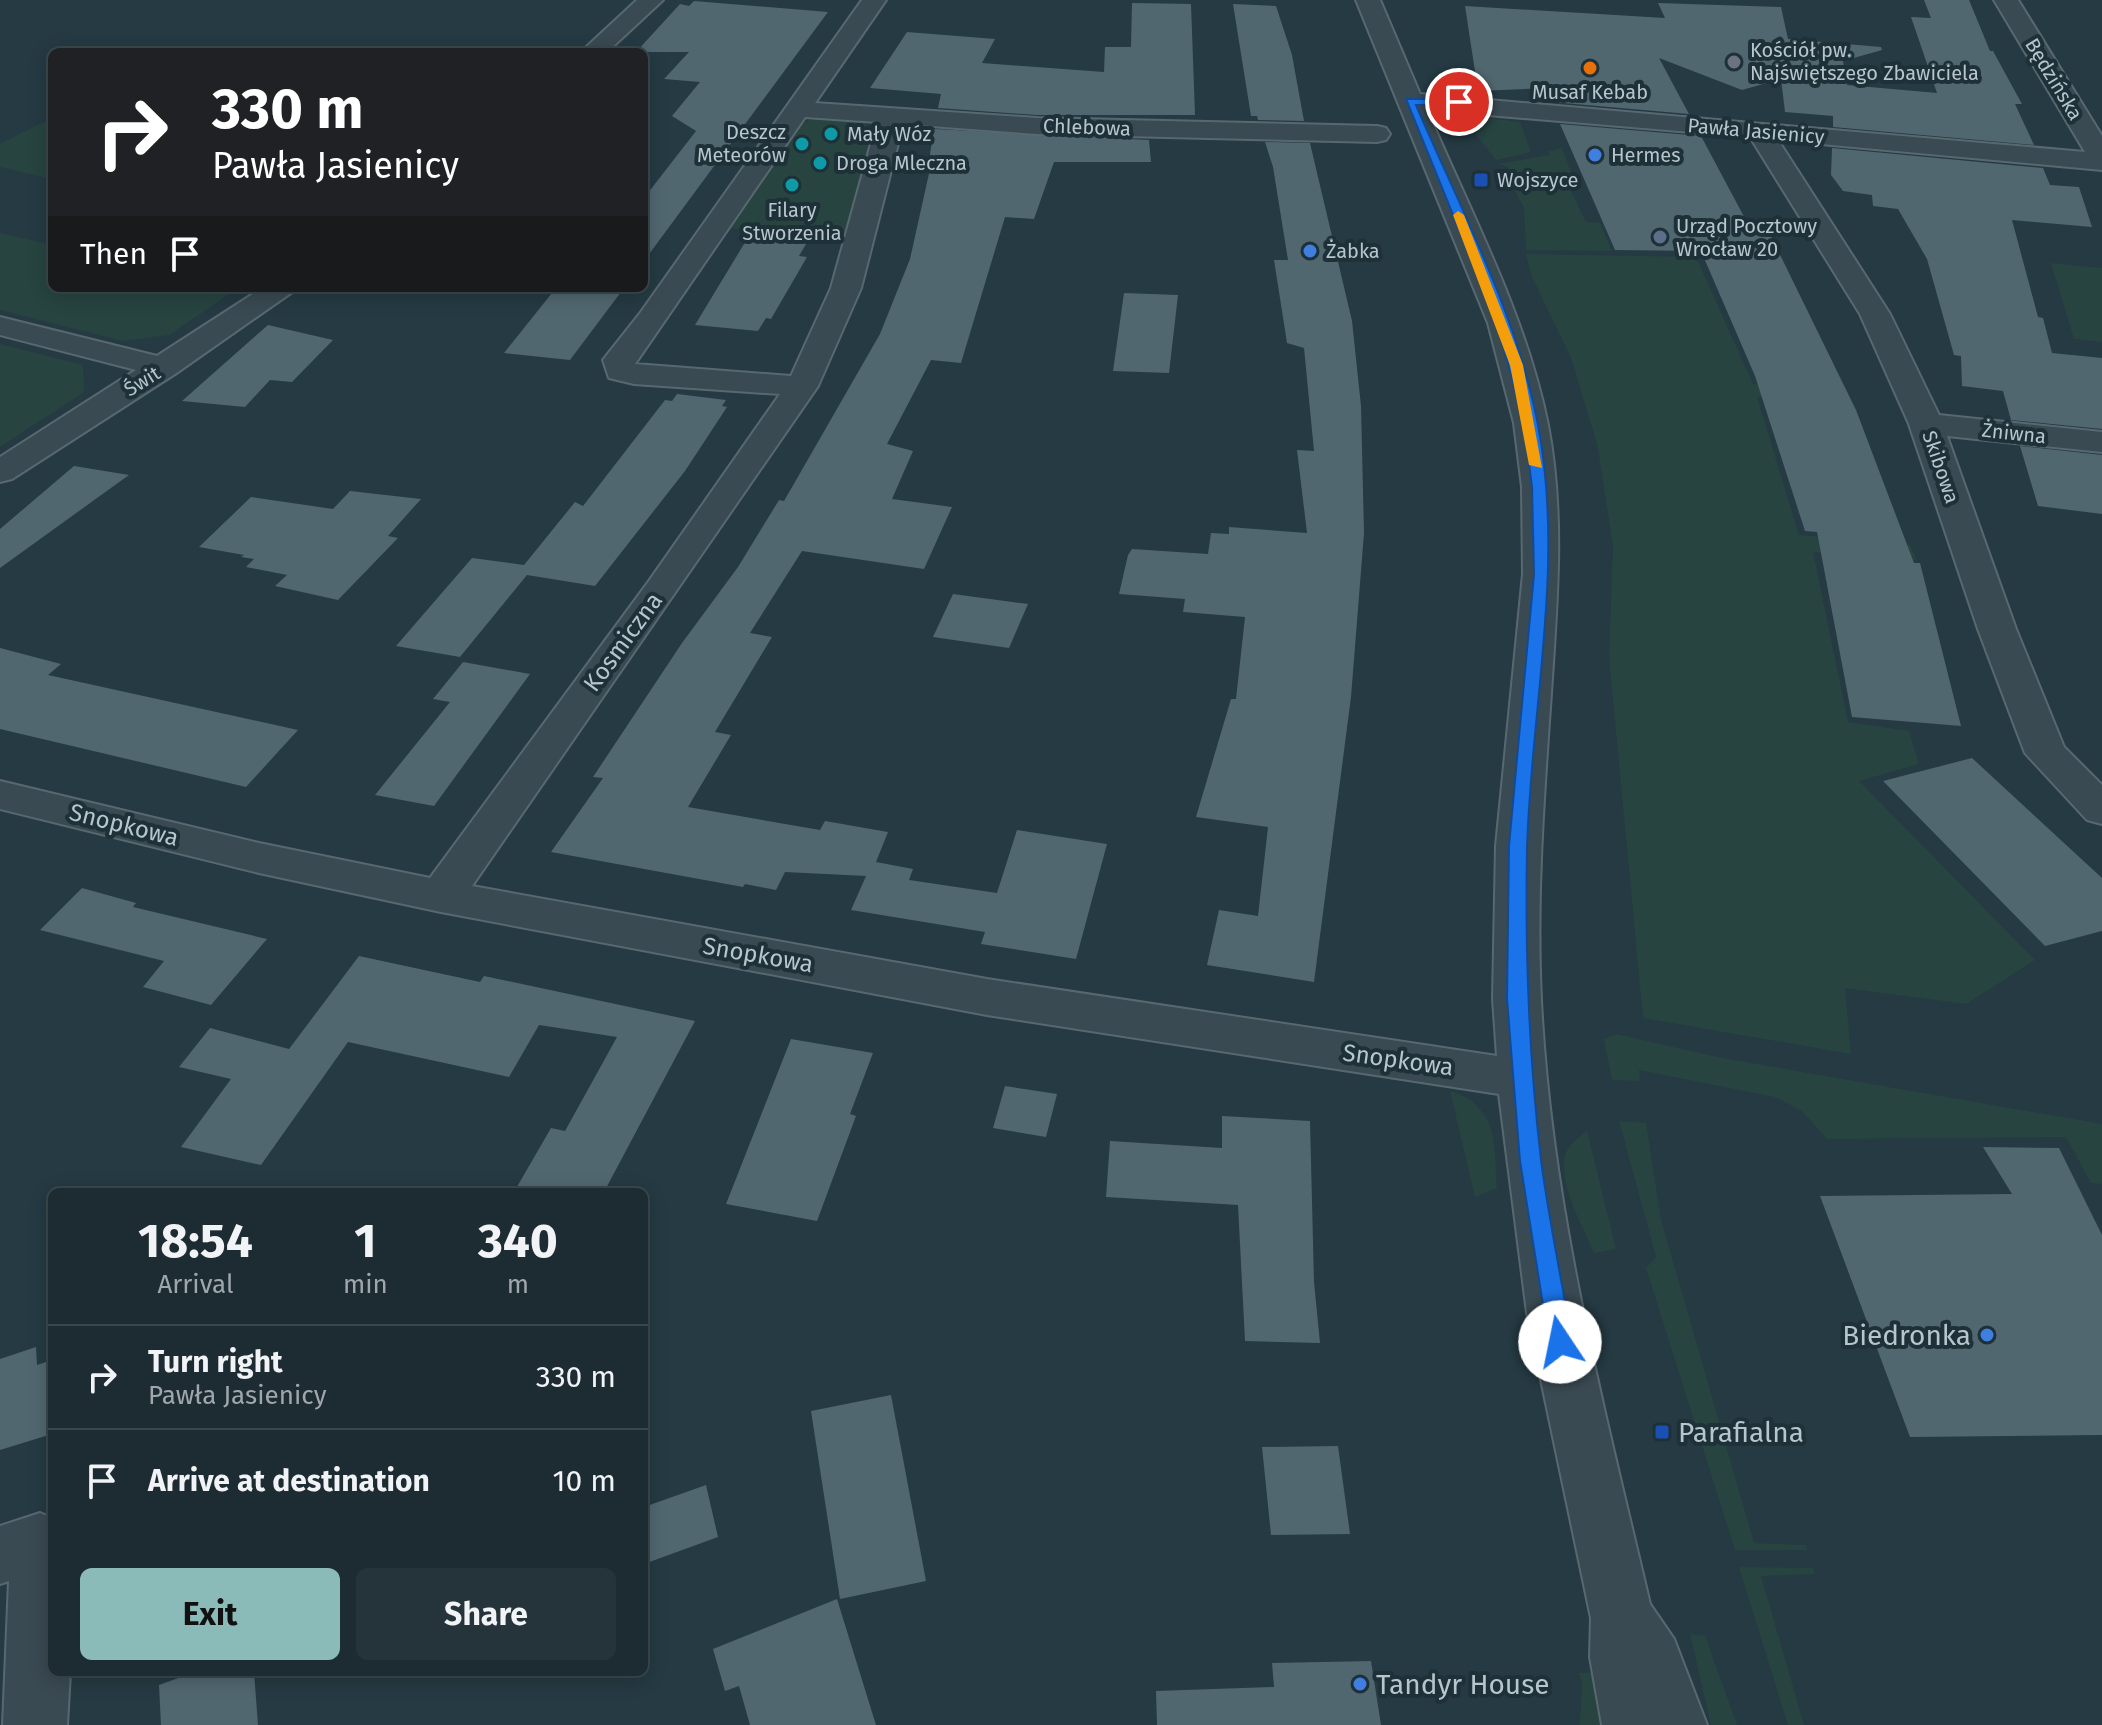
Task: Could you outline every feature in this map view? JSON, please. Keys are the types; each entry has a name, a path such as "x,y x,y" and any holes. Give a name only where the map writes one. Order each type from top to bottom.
{"street":[{"path":"597,48 651,0"},
{"path":"802,386 634,374 620,371 619,360 652,319 874,0"},
{"path":"1368,0 1503,323 1531,423 1539,487 1541,574 1518,846 1517,999 1523,1079 1531,1161 1554,1313 1622,1618 1622,1657 1634,1725"},
{"name":"Będzińska","path":"2006,0 2102,160"},
{"name":"Pawła Jasienicy","path":"1409,101 1459,102 2102,160"},
{"name":"Chlebowa","path":"797,109 1037,126 1377,134"},
{"name":"Kosmiczna","path":"441,896 662,589 802,386 817,359 862,245 892,115"},
{"name":"Skibowa","path":"1759,131 1875,314 1926,424 1997,629 2046,753 2102,810"},
{"name":"Świt","path":"0,472 277,292"},
{"path":"0,326 164,367"},
{"name":"Żniwna","path":"1926,424 2102,442"},
{"name":"Snopkowa","path":"0,795 259,858 441,896 987,997 1523,1079"},
{"path":"20,1549 38,1702 35,1725"},
{"path":"1622,1618 1652,1661 1675,1725"}],"green space":[{"path":"818,116 857,120 874,129 846,238 730,228 801,124"},
{"path":"1473,116 1520,122 1531,152 1496,160 1470,127"},
{"path":"48,120 48,178 0,167 0,144"},
{"path":"1562,148 1576,185 1514,184 1506,178 1512,177 1507,166 1498,164 1549,155 1549,151"},
{"path":"1513,188 1570,189 1586,222 1600,223 1612,251 1526,250 1524,208"},
{"path":"0,233 48,244 48,292 233,292 169,335 123,341 0,310"},
{"path":"1526,254 1696,257 1753,384 1845,388 1851,401 1757,397 1799,535 1910,545 1917,560 1813,552 1848,722 1909,731 1919,764 1859,781 2035,960 1966,1004 1845,988 1851,1054 1643,1018 1609,657 1613,546 1597,443 1572,360 1531,275"},
{"path":"2051,263 2102,268 2102,342 2074,339"},
{"path":"0,344 83,365 84,392 0,447"},
{"path":"1616,1034 1722,1058 2102,1124 2102,1184 2091,1183 2066,1137 1827,1139 1802,1111 1775,1097 1639,1070 1640,1081 1612,1080 1604,1039"},
{"path":"1450,1091 1478,1106 1491,1129 1497,1188 1475,1197"},
{"path":"1619,1121 1646,1123 1661,1220 1754,1543 1806,1545 1808,1550 1735,1550 1646,1268 1656,1257"},
{"path":"1587,1131 1616,1249 1594,1253 1570,1197 1564,1173 1566,1152"},
{"path":"1739,1567 1813,1568 1815,1574 1761,1576 1804,1725 1788,1725"},
{"path":"1690,1634 1705,1636 1737,1725 1711,1725"},
{"path":"1579,1673 1593,1673 1604,1725 1580,1725 1582,1685"}],"building":[{"path":"1924,0 1969,0 1990,51 1993,51 2022,104 2015,104 2034,145 1833,127 1833,116 1785,112 1781,79 1742,90 1659,58 1689,114 1552,102 1546,88 1478,91 1465,6 1665,18 1658,3 1781,7 1788,39 1881,47 1882,50 1843,61 1847,85 1937,93 1911,17 1931,18"},
{"path":"694,1 828,12 648,256 648,193 696,131 672,116 700,82 664,79 689,52 648,52 648,48 640,48 680,4 689,6"},
{"path":"1132,3 1191,4 1195,115 1037,115 938,108 941,94 870,88 907,32 995,39 982,63 1104,72 1105,47 1131,47"},
{"path":"1233,4 1276,6 1292,55 1304,121 1258,120 1257,116 1251,116"},
{"path":"1560,124 1701,136 1749,226 1766,226 1856,410 1914,563 1920,563 1961,726 1852,717 1817,532 1805,531 1755,376 1701,251 1615,250"},
{"path":"934,129 1149,140 1151,162 1054,162 1034,219 1005,217 961,363 931,360 887,444 913,451 892,499 952,507 924,569 802,551 750,633 772,637 715,732 731,735 688,807 820,830 825,821 888,832 876,862 913,869 909,880 997,893 1017,830 1107,844 1076,959 981,944 985,932 851,910 866,876 785,872 776,890 745,884 743,887 551,852 603,778 593,777 682,643 738,567 779,500 784,501 880,334 910,259 932,160 929,160"},
{"path":"1265,142 1310,143 1352,321 1361,406 1364,533 1351,697 1314,982 1207,965 1219,910 1258,916 1268,827 1196,817 1231,699 1236,699 1245,617 1183,612 1185,599 1119,594 1132,549 1208,554 1211,533 1229,534 1229,527 1307,533 1297,450 1314,451 1304,348 1287,343 1274,260 1288,260 1273,167"},
{"path":"1832,148 2043,168 2050,185 2079,187 2092,227 2012,220 2038,317 2043,318 2052,353 2102,358 2102,429 2011,420 2003,391 1962,386 1961,356 1954,355 1927,259 1898,209 1873,206 1872,195 1843,191 1831,175"},
{"path":"747,239 806,244 799,256 807,257 771,319 766,318 758,331 695,325"},
{"path":"553,292 621,292 570,360 504,353"},
{"path":"1124,293 1178,295 1169,373 1113,371"},
{"path":"268,325 333,340 292,382 270,380 245,407 182,401"},
{"path":"677,394 726,400 722,406 727,407 685,471 595,586 527,575 460,657 396,646 472,558 524,565 575,502 583,506 665,400 672,401"},
{"path":"2020,446 2102,455 2102,514 2038,506"},
{"path":"74,466 129,475 0,568 0,529"},
{"path":"350,491 421,499 388,536 398,538 338,600 275,586 287,575 246,567 254,559 241,557 244,555 199,547 251,497 333,509"},
{"path":"953,594 1028,604 1009,648 933,637"},
{"path":"0,648 61,664 48,675 298,730 246,787 0,729"},
{"path":"463,662 530,674 434,806 375,795 450,702 433,699"},
{"path":"1972,758 2102,878 2102,931 2045,946 1883,781"},
{"path":"82,888 136,903 133,907 267,939 211,1005 143,987 164,961 40,930"},
{"path":"359,956 480,982 484,976 695,1021 606,1188 516,1188 551,1128 565,1131 617,1037 539,1025 509,1077 348,1042 261,1165 181,1147 231,1079 179,1067 210,1028 289,1049"},
{"path":"791,1039 873,1053 850,1114 856,1116 817,1221 726,1204"},
{"path":"1005,1086 1057,1094 1046,1137 993,1128"},
{"path":"1222,1116 1310,1121 1314,1282 1320,1343 1245,1341 1238,1205 1106,1197 1110,1141 1222,1148"},
{"name":"Biedronka","path":"1983,1147 2059,1148 2102,1235 2102,1435 1910,1437 1820,1196 2012,1194"},
{"path":"36,1347 37,1365 48,1361 48,1435 0,1450 0,1359"},
{"path":"891,1395 926,1581 840,1599 811,1411"},
{"path":"1338,1446 1350,1534 1271,1535 1262,1447"},
{"path":"706,1485 718,1537 648,1563 648,1506"},
{"path":"837,1599 876,1725 750,1725 739,1686 725,1691 713,1649"},
{"path":"1371,1661 1381,1725 1157,1725 1156,1691 1274,1687 1272,1663"},
{"path":"184,1676 254,1676 258,1725 161,1725 159,1685"}],"slow traffic":[{"path":"1458,215 1517,365 1537,465"}],"place":[{"name":"Kościół pw. Najświętszego Zbawiciela","path":"1734,62"},
{"name":"Musaf Kebab","path":"1590,68"},
{"name":"Mały Wóz","path":"831,134"},
{"name":"Deszcz Meteorów","path":"802,144"},
{"name":"Hermes","path":"1595,155"},
{"name":"Droga Mleczna","path":"820,163"},
{"name":"Wojszyce","path":"1481,180"},
{"name":"Filary Stworzenia","path":"792,185"},
{"name":"Urząd Pocztowy Wrocław 20","path":"1660,237"},
{"name":"Żabka","path":"1310,251"},
{"name":"Biedronka","path":"1987,1335"},
{"name":"Parafialna","path":"1662,1432"},
{"name":"Tandyr House","path":"1360,1684"}],"route":[{"path":"1459,102 1409,101 1503,323 1531,423 1539,487 1541,574 1518,846 1517,999 1527,1130 1560,1342"}]}
